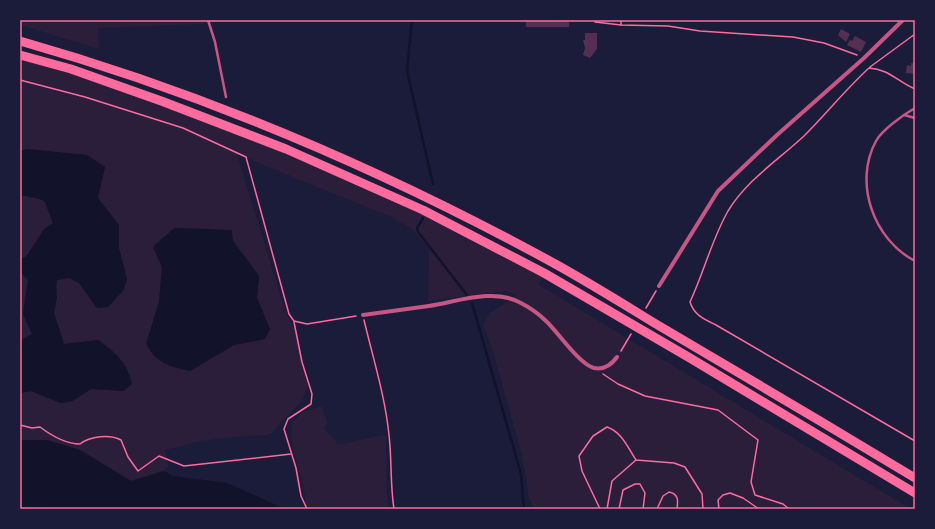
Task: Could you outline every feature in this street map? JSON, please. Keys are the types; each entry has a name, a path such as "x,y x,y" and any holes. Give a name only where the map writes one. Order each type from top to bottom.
{"highway":[{"path":"20,41 74,56 162,87 278,131 430,199 549,261 915,478"},
{"path":"20,55 71,69 265,141 423,210 544,273 690,358 915,493"}],"street":[{"path":"659,286 718,191 864,58 903,20"},
{"path":"363,315 501,296 515,300 529,307 546,320 583,361 593,368 602,368 612,364 617,357"}],"lane":[{"path":"208,20 215,42 226,97"},
{"path":"915,108 893,123 876,140 867,160 866,184 875,220 885,237 902,255 915,261"},
{"path":"904,116 915,118"}],"path":[{"path":"621,24 622,20"},
{"path":"595,22 668,26 700,32 793,37 824,43 864,58"},
{"path":"915,34 869,68 812,127 749,183 738,197 721,226 690,302 693,309 702,318 915,441"},
{"path":"869,68 887,71 904,84 915,89"},
{"path":"20,80 85,97 183,128 246,157 289,314 294,321 302,362 312,394 311,404 288,419 284,429 296,468 301,496 307,509"},
{"path":"294,321 307,324 363,315 384,404 389,436 391,494 394,509"},
{"path":"593,368 618,384 645,396 718,410 758,440 751,482 755,495 783,504 789,509"},
{"path":"20,425 32,428 40,427 52,436 72,444 80,444 84,441 106,436 116,437 121,440 128,457 138,471 159,456 184,466 291,454"},
{"path":"600,509 582,471 579,456 588,442 599,431 607,428 612,429 620,435 636,460"},
{"path":"606,509 612,481 636,460 674,463 685,467 702,494 703,509"},
{"path":"618,509 623,490 635,484 640,484 645,493 643,509"},
{"path":"657,509 663,496 669,492 675,495 678,500 677,509"},
{"path":"719,509 718,500 723,495 730,493 743,498 759,509"}],"shaded area":[{"path":"20,20 203,20 205,24 98,28 99,49 20,25"},
{"path":"20,55 286,149 544,273 539,285 911,509 534,509 528,495 520,448 492,348 483,325 490,313 516,295 506,291 428,301 429,249 411,228 391,217 237,154 285,311 294,327 308,387 302,401 279,424 274,432 268,435 242,436 201,441 165,450 168,466 164,471 131,481 80,450 47,440 20,440 20,393 30,391 61,403 72,401 91,389 124,391 98,340 64,344 54,313 57,298 57,280 69,278 79,283 97,308 108,307 127,279 119,248 119,225 97,198 28,149 20,151","holes":["174,228 212,229 233,241 259,276 257,298 270,329 265,339 234,345 190,371 146,344 159,302 162,267 153,246"]},
{"path":"28,149 87,155 105,167 98,198 119,225 119,248 127,279 123,291 108,307 97,308 79,283 69,278 57,280 57,298 54,313 64,344 98,340 120,359 127,370 132,384 124,391 91,389 72,401 61,403 31,391 20,393 20,341 32,334 23,314 28,280 20,272 20,259 26,257 44,229 53,223 45,202 40,199 20,195 20,151"},
{"path":"20,195 40,199 45,202 53,223 43,232 29,252 21,259"},
{"path":"175,228 232,230 233,241 259,276 257,298 270,329 265,339 234,345 190,371 170,366 159,360 154,356 146,344 159,302 162,267 153,247"},
{"path":"20,272 28,280 23,314 32,334 20,341"},
{"path":"322,406 327,422 324,428 329,435 335,438 336,443 343,444 382,435 386,436 387,499 390,509 304,509 305,495 291,438 292,422 303,412"},
{"path":"20,440 47,440 80,450 131,481 164,471 173,476 227,483 285,509 20,509"}],"building":[{"path":"526,20 569,22 569,27 526,27"},
{"path":"841,29 850,34 846,42 838,35"},
{"path":"585,33 597,33 597,49 590,58 583,55 585,48 583,40 585,40"},
{"path":"855,36 866,42 861,52 847,45"},
{"path":"911,63 915,64 915,74 906,73 907,65 911,66"}],"waterway":[{"path":"412,20 407,71 433,184"},
{"path":"423,218 417,228 418,232 467,295"},
{"path":"472,303 521,474 524,509"}]}
